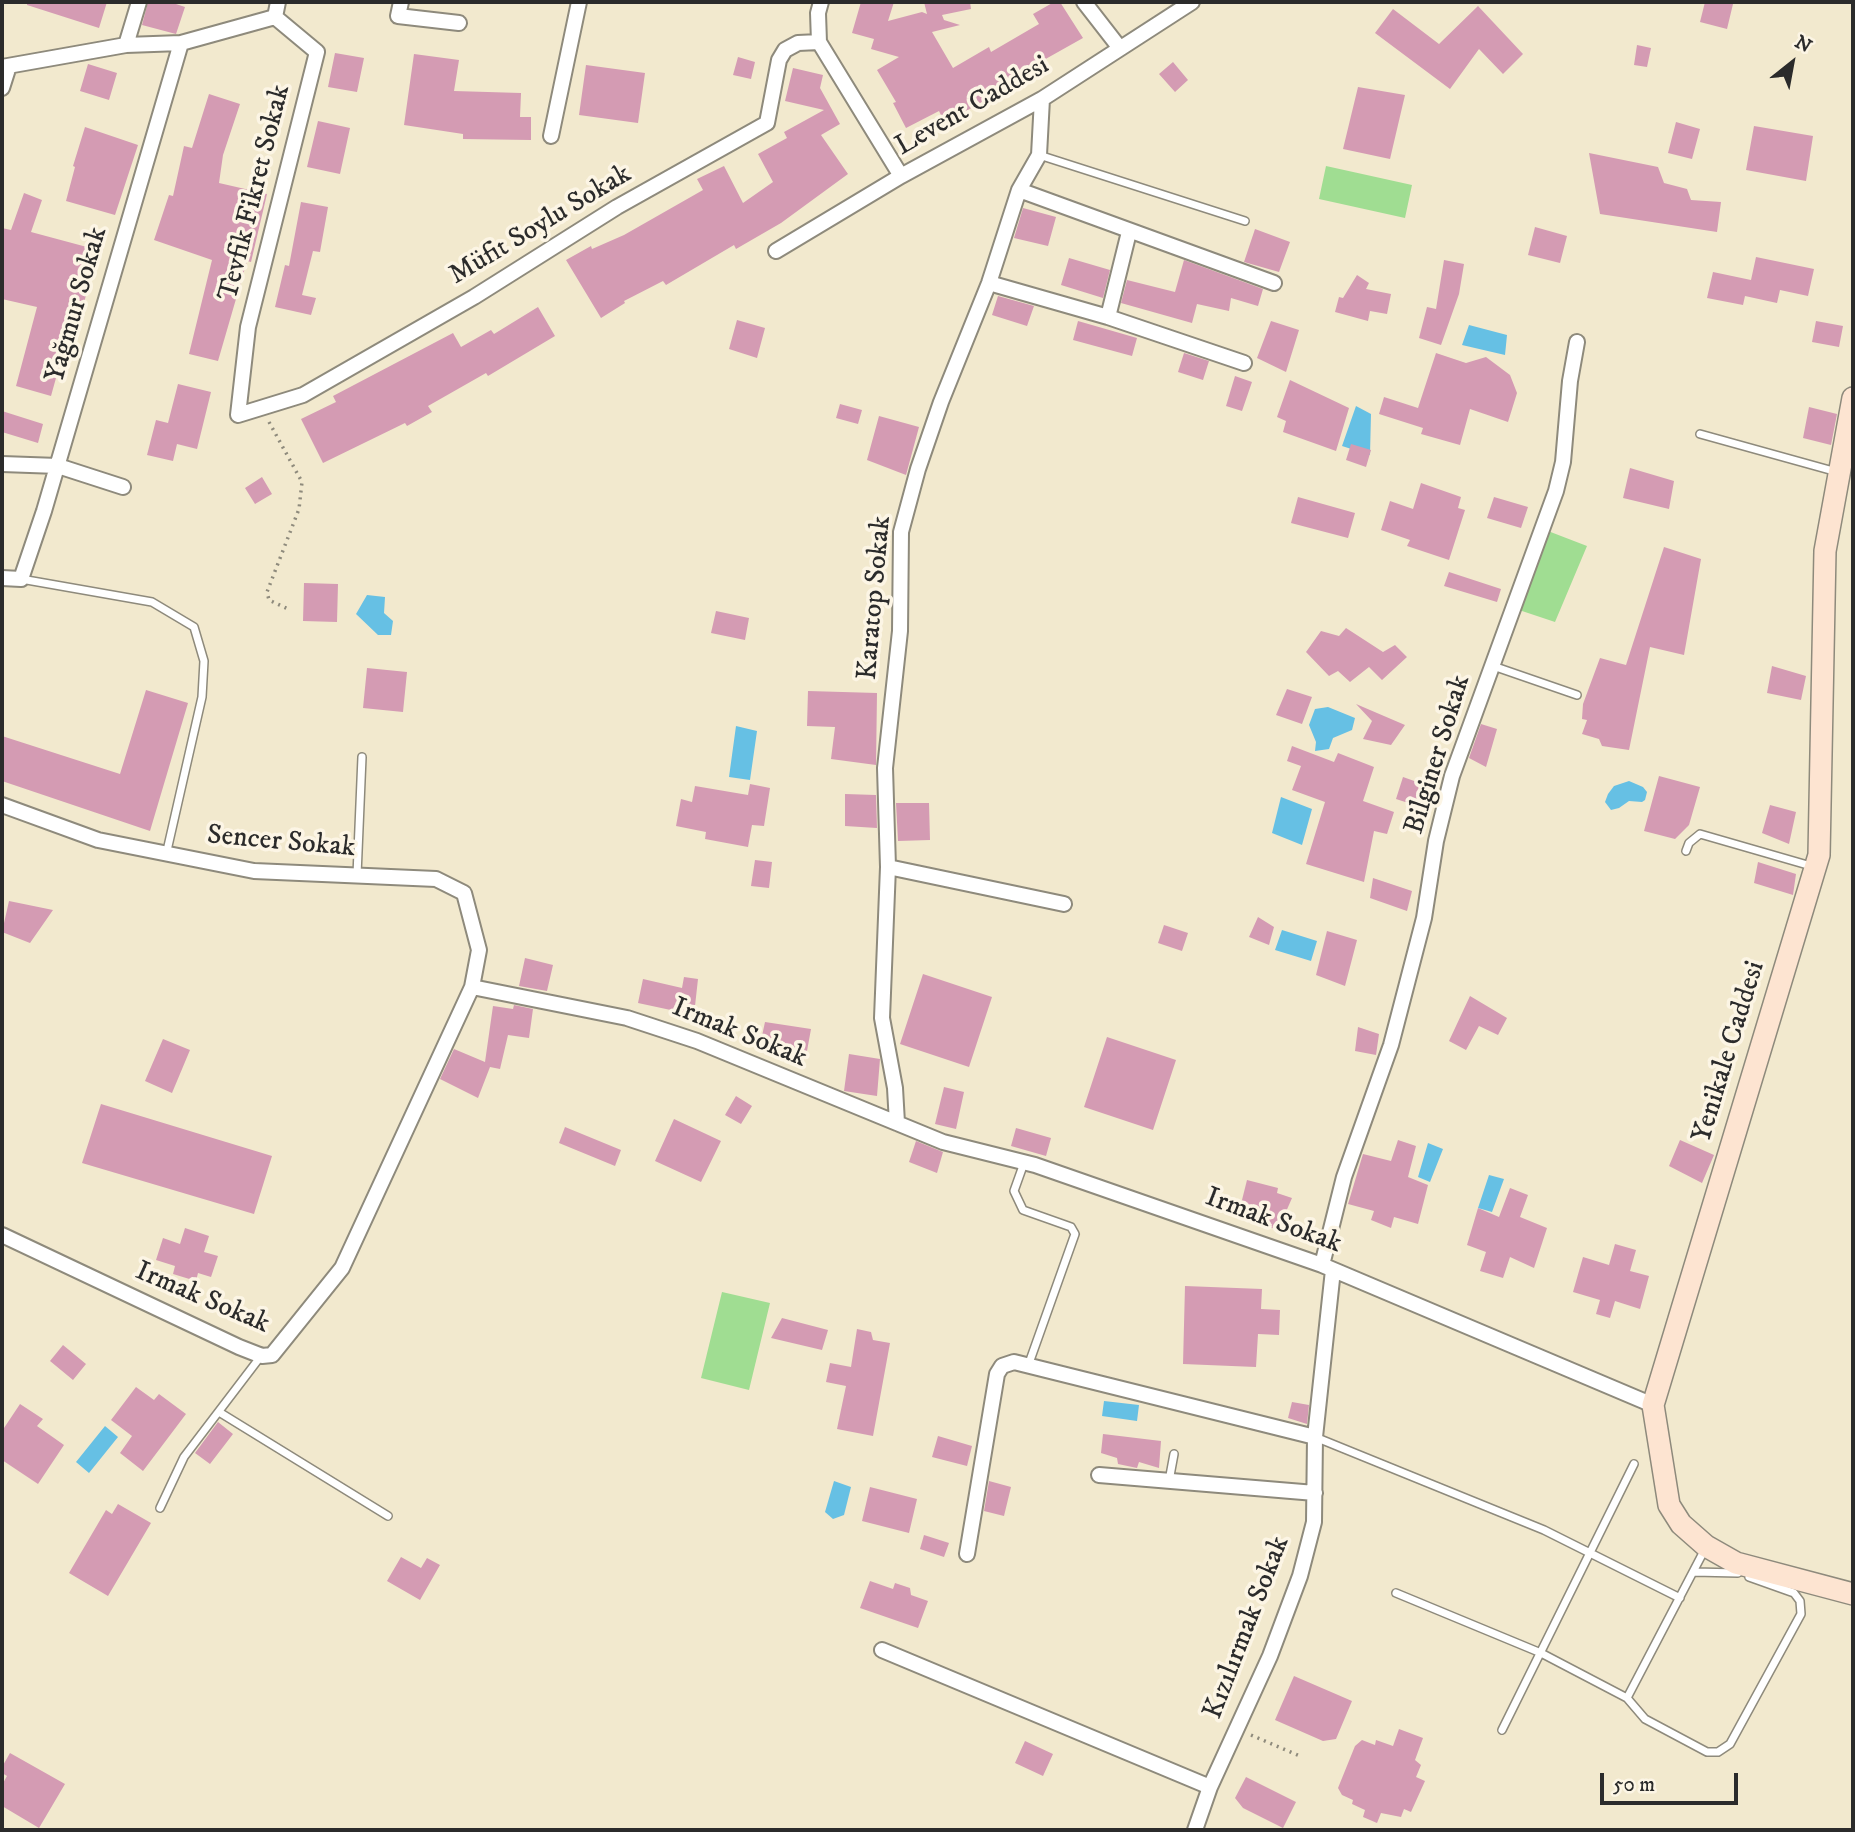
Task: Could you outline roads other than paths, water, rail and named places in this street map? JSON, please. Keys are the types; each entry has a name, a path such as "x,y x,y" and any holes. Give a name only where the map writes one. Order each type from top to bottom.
{"street":[{"path":"126,45 139,2"},
{"path":"2,88 5,66 126,45 181,43 275,17 278,2"},
{"path":"401,2 398,16 459,23"},
{"path":"551,136 579,2"},
{"path":"821,2 818,13 819,42 901,176"},
{"path":"1084,2 1119,47"},
{"name":"Levent Caddesi","path":"776,251 901,176 1042,99 1192,2"},
{"name":"Tevfik Fikret Sokak","path":"238,415 248,327 317,52 275,17"},
{"name":"Müfit Soylu Sokak","path":"238,415 303,395 474,297 617,206 767,123 779,60 785,50 797,43 819,42"},
{"name":"Yağmur Sokak","path":"21,579 58,467 123,234 181,43"},
{"name":"Karatop Sokak","path":"897,1123 895,1088 882,1018 888,867 885,768 900,631 901,532 937,414 989,283 1019,190 1039,155 1042,99"},
{"path":"1019,190 1274,283"},
{"path":"1108,317 1129,232"},
{"path":"989,283 1108,317 1244,363"},
{"name":"Bilginer Sokak","path":"1328,1267 1344,1177 1394,1033 1424,918 1436,841 1452,776 1556,491 1563,462 1570,381 1577,342"},
{"name":"Yenikale Caddesi","path":"1853,398 1825,551 1819,855 1653,1405 1669,1505 1681,1524 1706,1546 1736,1563 1853,1594"},
{"path":"2,464 58,467 123,487"},
{"path":"2,578 21,579"},
{"name":"Sencer Sokak","path":"2,805 98,840 254,871 436,879 464,893 479,950 472,987"},
{"path":"888,867 1064,904"},
{"name":"Irmak Sokak","path":"2,1235 262,1356 272,1355 342,1268 472,987 639,1021 697,1041 943,1142 1024,1163 1328,1267 1653,1405"},
{"name":"Kızılırmak Sokak","path":"1195,1830 1210,1787 1270,1656 1300,1576 1314,1522 1315,1437 1328,1267"},
{"path":"967,1554 997,1374 1002,1366 1014,1362 1315,1437"},
{"path":"1099,1475 1315,1493"},
{"path":"882,1650 1210,1787"}],"lane":[{"path":"1039,155 1245,221"},
{"path":"1700,434 1840,473"},
{"path":"21,579 152,602 194,627 204,661 202,697 166,855"},
{"path":"1493,666 1577,695"},
{"path":"357,875 362,757"},
{"path":"1686,851 1689,844 1700,834 1815,867"},
{"path":"1024,1163 1014,1191 1023,1210 1072,1227 1075,1234 1028,1366"},
{"path":"160,1508 184,1457 262,1356"},
{"path":"219,1412 388,1516"},
{"path":"1315,1437 1544,1530 1681,1598"},
{"path":"1169,1481 1174,1454"},
{"path":"1502,1730 1634,1464"},
{"path":"1627,1698 1706,1546"},
{"path":"1396,1593 1541,1653 1627,1698 1645,1719 1702,1750 1713,1752 1725,1749 1801,1614 1800,1601 1790,1590 1735,1572 1694,1572"}],"water":[{"path":"1469,325 1507,335 1505,355 1462,345"},
{"path":"1356,406 1371,414 1370,455 1342,446"},
{"path":"367,595 385,597 384,613 393,621 391,635 378,635 356,614"},
{"path":"1328,707 1355,718 1352,730 1333,738 1329,749 1315,751 1316,742 1309,725 1315,709"},
{"path":"736,726 757,731 750,780 729,777"},
{"path":"1629,781 1643,787 1647,792 1645,800 1629,801 1611,810 1605,802 1608,794 1614,786"},
{"path":"1281,797 1312,809 1302,845 1272,833"},
{"path":"1282,930 1317,941 1311,961 1275,950"},
{"path":"1428,1143 1443,1149 1430,1182 1418,1177"},
{"path":"1489,1175 1504,1179 1492,1212 1478,1208"},
{"path":"1104,1401 1139,1405 1137,1421 1102,1416"},
{"path":"105,1426 118,1437 89,1473 76,1462"},
{"path":"834,1481 851,1487 844,1515 833,1519 825,1512"}]}
